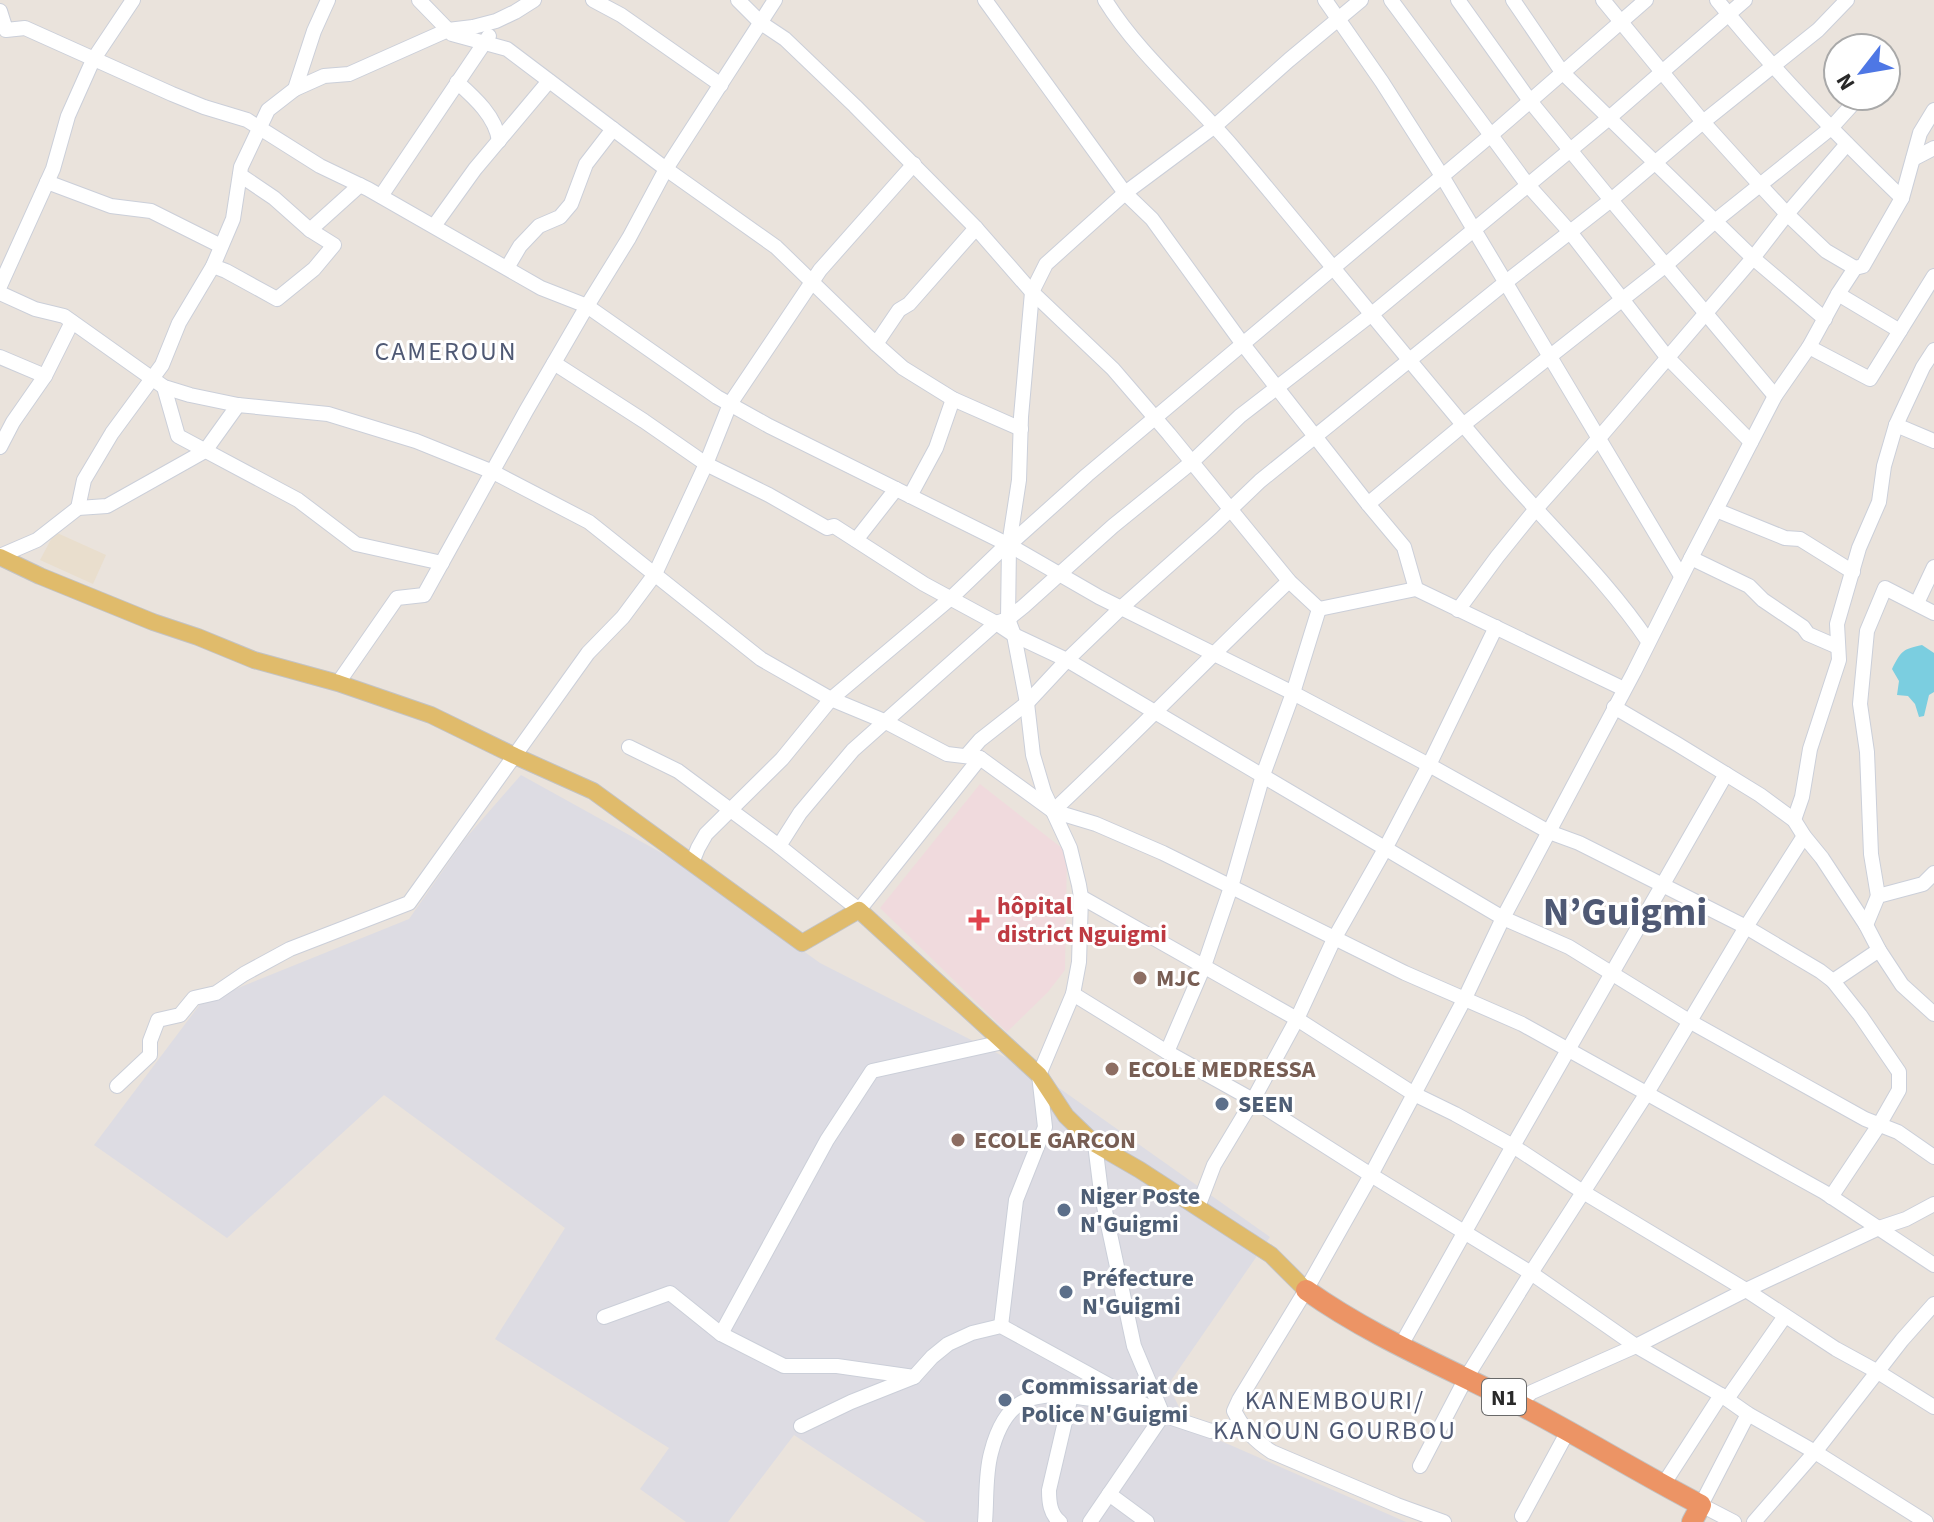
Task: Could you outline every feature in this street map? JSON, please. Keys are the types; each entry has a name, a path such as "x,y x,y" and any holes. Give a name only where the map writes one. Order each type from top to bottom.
{"highway":[{"name":"N1","path":"1306,1290 1342,1315 1400,1347 1518,1404 1663,1485 1697,1514"}],"main road":[{"path":"0,556 40,576 254,660 338,683 431,715 593,791 802,943 859,910"},
{"name":"N1","path":"859,910 1039,1075 1066,1116 1095,1144 1271,1255 1306,1290"}],"street":[{"path":"0,286 47,182 68,116 93,60 133,0"},
{"path":"419,0 452,34 507,49 776,247 903,368 953,399 1021,429"},
{"path":"78,508 84,480 112,433 158,383 179,323 213,266 233,219 241,167 268,110 295,89 324,76 349,74 448,30 496,21 534,0"},
{"path":"593,0 621,15 721,85"},
{"path":"738,0 761,23 785,39 914,164 1032,292 1113,369 1289,581 1319,609"},
{"path":"338,683 397,598 424,595 666,169 775,0"},
{"path":"985,0 1125,193 1152,219 1242,343 1404,547 1416,589"},
{"path":"1105,0 1120,24 1215,126 1535,510 1628,612 1648,641"},
{"path":"1325,0 1442,176 1681,576"},
{"path":"1002,621 1019,480 1032,292 1046,264 1125,193 1215,126 1361,0"},
{"path":"1391,0 1527,184 1570,232 1667,357 1751,442"},
{"path":"1458,0 1530,101 1775,396"},
{"path":"1513,0 1562,72 1753,258 1825,319"},
{"path":"1603,0 1703,122 1787,214 1826,251 1855,268"},
{"path":"692,863 706,834 782,759 831,699 951,598 1087,475 1490,136 1646,0"},
{"path":"1717,0 1773,67 1902,198"},
{"path":"779,846 800,813 853,750 884,721 1192,462 1240,416 1372,314 1609,118 1745,0"},
{"path":"629,747 678,771 859,910 973,757 980,740 1027,703 1122,607 1260,481 1655,164 1818,30 1847,0"},
{"path":"295,89 323,2"},
{"path":"0,11 6,30 25,28 204,107 247,120 320,166 381,196 541,288 587,306 717,397 769,426 1009,545 1099,597 1293,693 1549,832 1579,843 1746,927 1820,971 1833,981 1899,1072 1899,1090 1831,1197"},
{"path":"381,196 485,43 496,21"},
{"path":"434,226 475,169 549,81"},
{"path":"457,82 471,94 498,129 499,141"},
{"path":"1444,1522 1272,1452 1258,1443 1241,1425 1234,1411 1371,1175 1775,396 1809,347 1855,268 1863,266 1902,198 1920,133 1934,110"},
{"path":"1368,504 1666,265 1715,221 1831,128 1846,112"},
{"path":"507,268 520,246 539,226 560,217 571,204 586,164 613,129"},
{"path":"1458,610 1535,510 1753,258 1847,144"},
{"path":"1913,159 1934,148"},
{"path":"117,1086 150,1055 150,1041 158,1020 180,1015 194,998 216,993 290,949 409,903 588,653 623,617 655,574 730,404 813,281 914,164"},
{"path":"213,266 277,299 314,269 334,245 240,175"},
{"path":"47,182 111,206 151,211 221,246"},
{"path":"310,230 360,185"},
{"path":"876,344 899,310 909,304 976,228"},
{"path":"1809,347 1870,379 1934,276"},
{"path":"0,293 35,309 64,316 158,383 190,395 238,405 328,414 416,441 493,472 589,522 761,659 831,699 884,721 947,754 973,757 1053,811 1139,842 1405,973 1522,1024 1831,1197 1934,1265"},
{"path":"1838,294 1900,331"},
{"path":"0,447 13,422 45,376 72,322"},
{"path":"1794,820 1802,797 1810,749 1839,660 1837,624 1859,548 1879,502 1884,466 1896,425 1934,350"},
{"path":"0,357 45,376"},
{"path":"554,363 706,464 827,528 834,526 924,584 1002,621 1014,635 1067,660 1503,918 1569,947 1689,1021 1865,1119 1898,1132 1934,1157"},
{"path":"158,383 178,436 298,500 356,544 442,563"},
{"path":"910,496 936,448 953,399"},
{"path":"0,556 37,540 78,508 107,506 205,451 238,405"},
{"path":"1896,425 1932,436"},
{"path":"856,540 896,489"},
{"path":"1716,510 1785,538 1800,539 1853,572"},
{"path":"1691,558 1749,586 1808,634 1838,647"},
{"path":"1917,603 1934,567"},
{"path":"1053,811 1289,581"},
{"path":"1866,925 1878,896 1871,854 1867,752 1860,704 1867,631 1885,588 1934,613"},
{"path":"1319,609 1416,589 1624,689"},
{"path":"1167,1052 1204,966 1231,887 1263,775 1319,609"},
{"path":"1198,1207 1214,1165 1297,1019 1334,939 1429,765 1496,627"},
{"path":"1001,1326 1016,1200 1045,1127 1039,1075 1073,994 1079,962 1081,897 1070,848 1044,792 1033,755 1014,635"},
{"path":"1614,707 1726,774 1794,820 1866,925 1902,985 1934,1014"},
{"path":"1400,1347 1726,774"},
{"path":"1420,1466 1466,1378 1647,1093 1804,836"},
{"path":"1878,896 1928,888 1934,873"},
{"path":"1081,897 1297,1019 1414,1094 1513,1146 1934,1407"},
{"path":"1833,981 1879,950"},
{"path":"1073,994 1253,1100 1531,1273 1636,1346 1926,1522"},
{"path":"721,1334 827,1140 872,1071 1003,1042"},
{"path":"1095,1144 1101,1192 1134,1346 1163,1415"},
{"path":"1518,1404 1532,1392 1934,1204"},
{"path":"604,1317 670,1293 721,1334 784,1366 837,1366 914,1377"},
{"path":"1754,1522 1815,1452 1934,1304"},
{"path":"1663,1485 1785,1316"},
{"path":"801,1426 914,1377 948,1344 972,1333 1001,1326 1163,1415"},
{"path":"985,1522 990,1456 1004,1419 1030,1397 1051,1394 1122,1404 1211,1431 1241,1425"},
{"path":"1060,1522 1049,1505 1049,1490 1071,1396"},
{"path":"1734,1522 1697,1514 1748,1414"},
{"path":"1090,1522 1163,1415"},
{"path":"1522,1516 1568,1431"},
{"path":"1109,1494 1147,1522"}],"shaded area":[{"path":"55,532 106,555 93,584 40,560"},
{"path":"521,775 687,867 820,963 1042,1076 1270,1237 1168,1385 1189,1427 1406,1522 926,1522 794,1435 728,1522 686,1522 640,1489 669,1448 495,1339 565,1228 384,1095 227,1238 94,1145 201,1003 409,919 465,839"},
{"name":"hôpital district Nguigmi","path":"980,784 1067,852 1065,970 1048,992 1007,1032 880,908"}],"water":[{"path":"1922,645 1934,653 1934,692 1929,695 1924,716 1919,717 1915,704 1908,696 1897,695 1899,681 1892,669 1903,652"}],"place":[{"name":"hôpital district Nguigmi","path":"979,920"},
{"name":"MJC","path":"1140,978"},
{"name":"ECOLE MEDRESSA","path":"1112,1069"},
{"name":"SEEN","path":"1222,1104"},
{"name":"ECOLE GARCON","path":"958,1140"},
{"name":"Niger Poste N'Guigmi","path":"1064,1210"},
{"name":"Préfecture N'Guigmi","path":"1066,1292"},
{"name":"Commissariat de Police N'Guigmi","path":"1005,1400"}],"district":[{"name":"CAMEROUN","path":"446,351"},
{"name":"N’Guigmi","path":"1625,911"},
{"name":"KANEMBOURI/ KANOUN GOURBOU","path":"1335,1415"}]}
